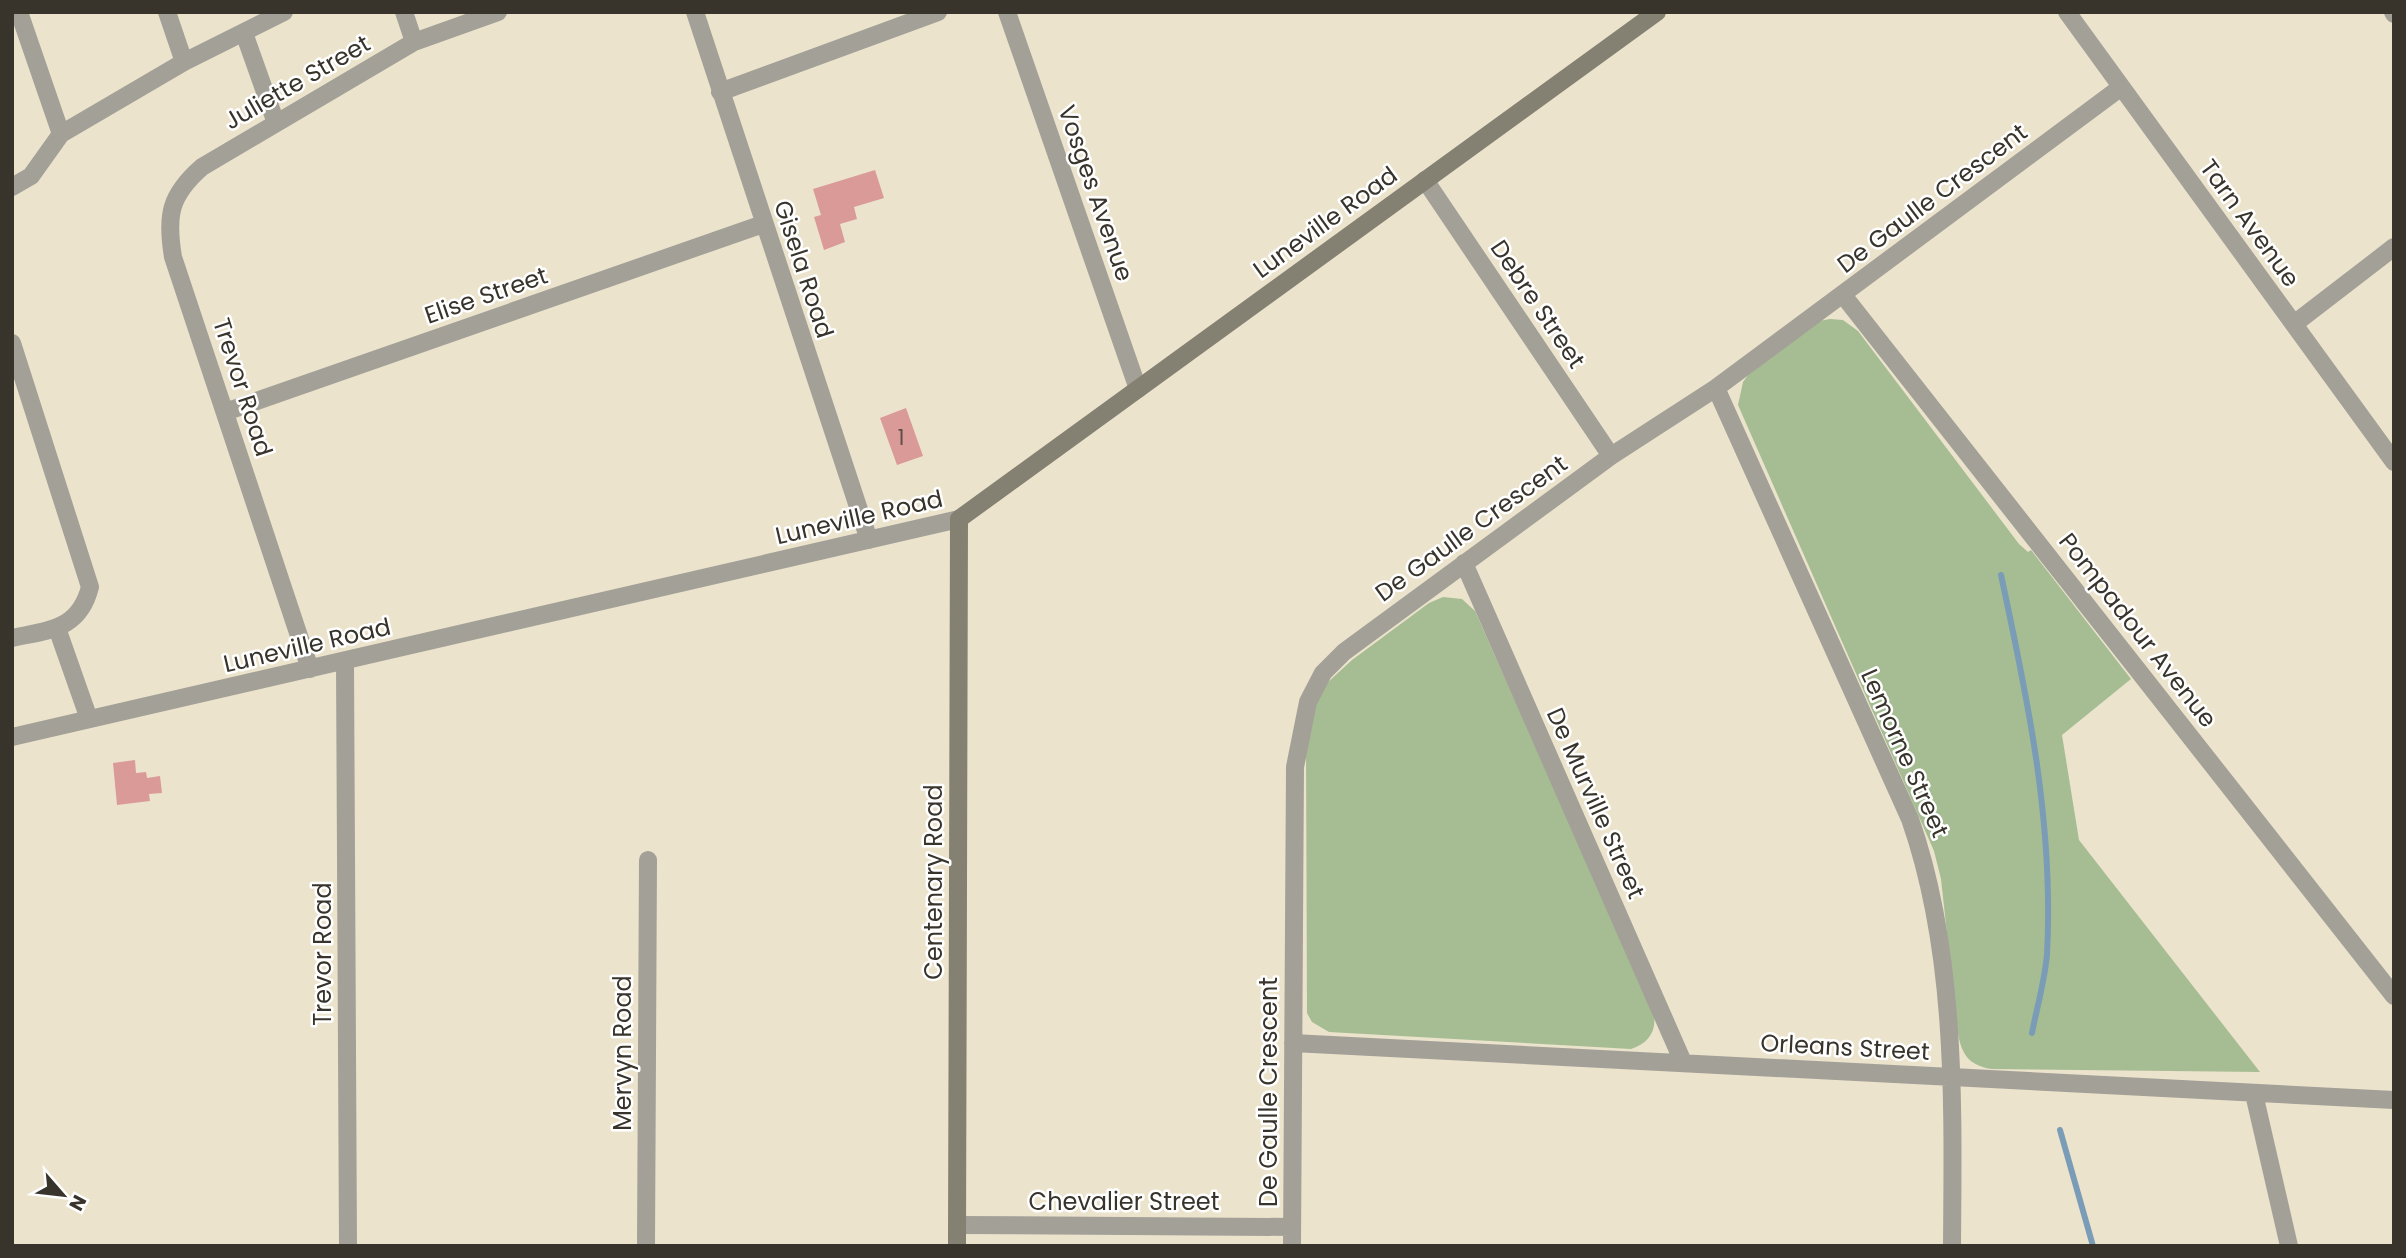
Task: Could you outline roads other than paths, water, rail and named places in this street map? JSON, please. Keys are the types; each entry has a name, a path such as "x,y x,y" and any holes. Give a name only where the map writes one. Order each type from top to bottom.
{"street":[{"path":"19,12 61,134"},
{"path":"167,12 184,62"},
{"path":"12,187 31,176 61,134 184,62 284,12"},
{"path":"404,12 414,42"},
{"name":"Juliette Street","path":"174,199 185,181 202,167 414,42 498,12"},
{"name":"Gisela Road","path":"695,12 869,540"},
{"path":"720,92 938,12"},
{"name":"Vosges Avenue","path":"1007,12 1138,390"},
{"name":"Luneville Road","path":"12,737 959,519 1657,12"},
{"name":"Tarn Avenue","path":"2067,12 2394,463"},
{"path":"244,33 276,123"},
{"name":"De Gaulle Crescent","path":"1292,1246 1295,767 1308,702 1323,673 1344,652 1464,563 1611,456 1716,388 2120,88"},
{"name":"Debre Street","path":"1425,180 1611,456"},
{"name":"Trevor Road","path":"174,199 168,230 173,257 310,669"},
{"name":"Elise Street","path":"225,412 763,224"},
{"path":"2294,324 2394,247"},
{"name":"Pompadour Avenue","path":"1843,295 2394,996"},
{"path":"12,638 57,628 76,616 90,587 13,347"},
{"name":"Lemorne Street","path":"1716,388 1910,819 1926,864 1936,915 1953,1078 1952,1246"},
{"name":"Centenary Road","path":"957,1246 959,519"},
{"name":"De Murville Street","path":"1464,563 1684,1062"},
{"path":"57,628 89,719"},
{"name":"Trevor Road","path":"345,662 348,1246"},
{"name":"Mervyn Road","path":"646,1246 648,860"},
{"name":"Orleans Street","path":"1293,1043 2394,1100"},
{"path":"2254,1094 2289,1246"},
{"name":"Chevalier Street","path":"957,1225 1292,1227"}],"waterway":[{"path":"2001,575 2037,763 2047,858 2047,954 2032,1033"},
{"path":"2060,1130 2093,1246"}]}
